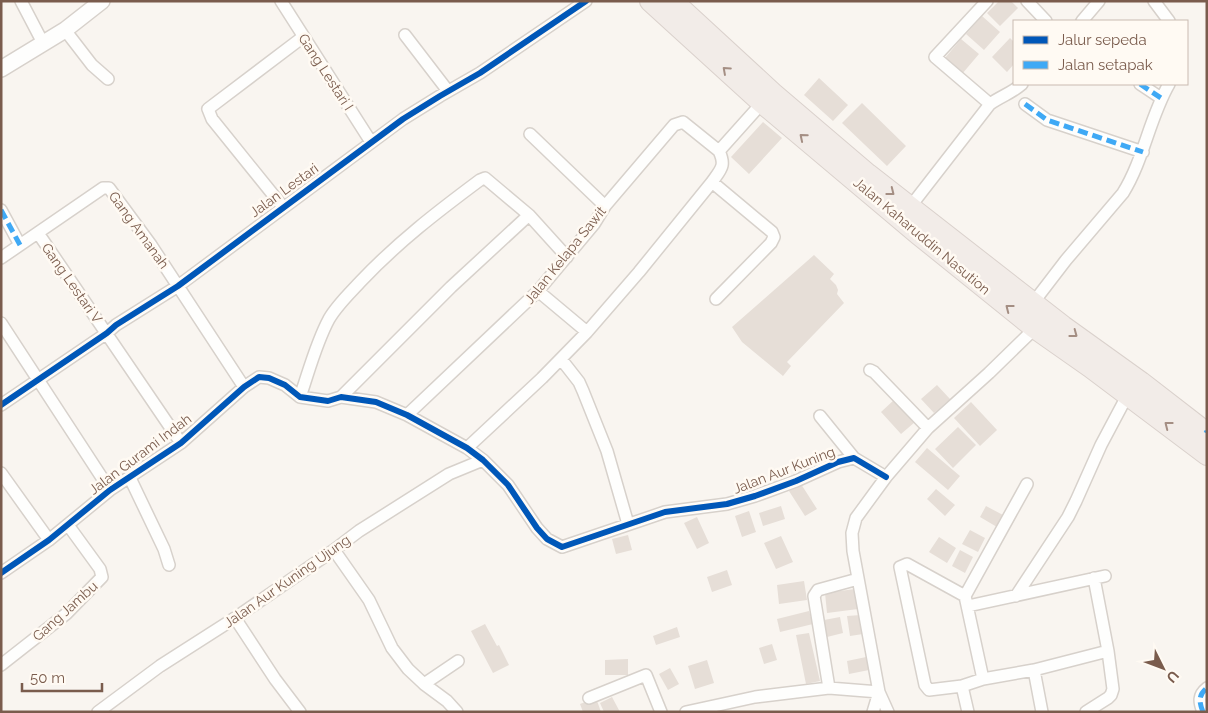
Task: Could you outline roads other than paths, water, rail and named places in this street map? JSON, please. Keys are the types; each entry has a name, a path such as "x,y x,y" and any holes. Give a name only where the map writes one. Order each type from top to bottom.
{"highway":[{"name":"Jalan Kaharuddin Nasution","path":"650,1 762,103 910,207 1206,432"},
{"name":"Jalan Kaharuddin Nasution","path":"673,1 773,93 919,235 1033,327 1207,455"}],"street":[{"path":"21,1 44,43"},
{"path":"1,69 65,30 102,1"},
{"name":"Jalan Lestari","path":"1,404 107,334 116,325 178,286 371,142 448,90 480,74 586,1"},
{"path":"987,1 935,57 990,104"},
{"path":"1027,1 1045,20"},
{"path":"1083,20 1099,1"},
{"path":"1154,1 1168,20"},
{"name":"Gang Lestari I","path":"284,2 303,37 371,142"},
{"path":"65,30 92,65 108,79"},
{"path":"405,35 448,90"},
{"path":"283,207 212,119 208,110 303,37"},
{"path":"910,207 990,104 998,98 1013,92 1021,85"},
{"path":"1142,85 1161,98"},
{"path":"1033,302 1131,181 1161,98 1168,85"},
{"path":"467,448 561,359 639,272 712,182 724,164 720,151 762,103"},
{"path":"1026,104 1047,120 1143,152"},
{"name":"Jalan Kelapa Sawit","path":"407,415 538,291 594,224 605,206 674,125 678,122 683,122 720,151"},
{"path":"530,134 605,206"},
{"path":"483,460 467,448 407,415 376,402 341,397 328,401 300,397 322,333 330,317 345,298 380,261 411,232 482,178 490,182 529,215 567,257"},
{"path":"712,182 772,232 774,237 771,243 716,299"},
{"name":"Gang Amanah","path":"1,258 103,188 109,188 151,245 178,286"},
{"path":"1,210 20,245"},
{"path":"341,397 450,287 529,215"},
{"name":"Gang Lestari V","path":"38,233 181,443"},
{"path":"178,286 244,386"},
{"path":"538,291 587,332"},
{"path":"1,323 110,490"},
{"path":"888,712 879,692 852,546 856,518 886,476 928,428 1028,335 1033,327"},
{"path":"561,359 578,382 586,399 607,451 628,524"},
{"path":"870,370 928,428"},
{"name":"Jalan Gurami Indah","path":"2,571 49,540 110,490 181,443 244,386 258,377 269,378 285,385 300,397"},
{"path":"1016,596 1072,509 1101,445 1127,396"},
{"name":"Jalan Aur Kuning","path":"820,416 854,458 886,476"},
{"name":"Jalan Aur Kuning","path":"483,460 508,485 537,528 547,539 562,547 665,512 727,504 755,496 796,481 838,462 854,458"},
{"name":"Jalan Aur Kuning Ujung","path":"98,712 160,666 235,618 359,531 449,474 483,460"},
{"path":"1,473 49,540"},
{"path":"130,478 164,549 169,565"},
{"path":"984,679 966,601 1027,484"},
{"name":"Gang Jambu","path":"1,665 66,614 102,577 100,569 68,525"},
{"path":"334,550 369,600 392,648 408,669 447,701 457,712"},
{"path":"1086,712 1108,698 1112,693 1108,651 1100,577 1016,596 966,601 907,564 900,567 926,688 932,690 962,686 984,679 1034,670 1108,651"},
{"path":"829,688 814,596 818,590 858,579"},
{"path":"235,618 299,712"},
{"path":"424,684 458,661"},
{"path":"1034,670 1042,712"},
{"path":"588,698 646,675 661,712"},
{"path":"962,686 968,712"},
{"path":"686,712 755,697 829,688 879,692"},
{"path":"1203,712 1199,698 1201,693 1207,688"},
{"path":"873,712 879,692"}]}
